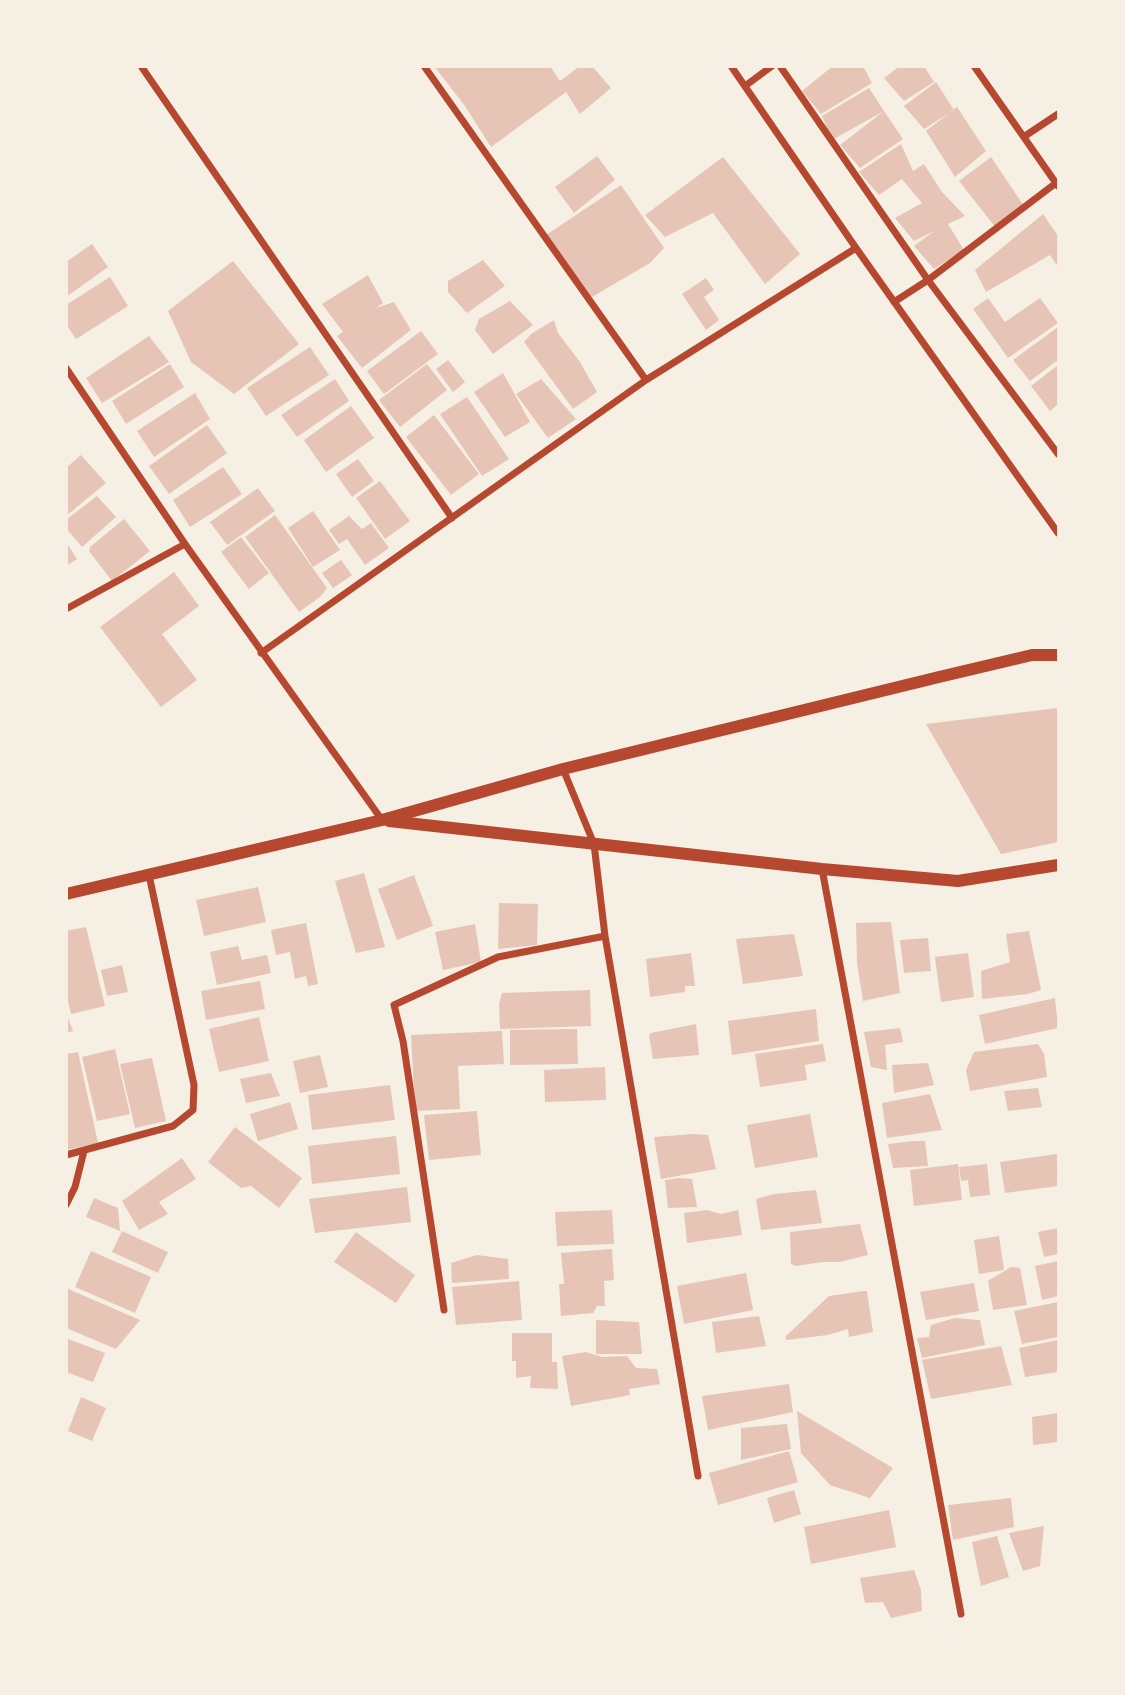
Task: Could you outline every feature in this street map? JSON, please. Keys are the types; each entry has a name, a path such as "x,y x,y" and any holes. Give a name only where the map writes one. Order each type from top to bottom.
{"street":[{"path":"141,66 452,518"},
{"path":"424,66 646,380"},
{"path":"731,66 1059,534"},
{"path":"745,86 772,66"},
{"path":"780,66 928,280 1059,454"},
{"path":"894,302 1058,184 974,66"},
{"path":"1025,136 1059,114"},
{"path":"261,653 646,380 856,248"},
{"path":"66,368 261,653 382,820 822,869 958,881 1059,866"},
{"path":"66,608 185,544"},
{"path":"66,894 382,820 563,769 1031,655 1059,655"},
{"path":"563,769 594,844 605,936 698,1476"},
{"path":"822,869 961,1614"},
{"path":"66,1155 173,1126 193,1110 194,1085 149,875"},
{"path":"444,1310 403,1041 394,1005 498,957 605,936"},
{"path":"66,1205 75,1187 84,1151"}],"building":[{"path":"434,66 550,66 560,81 580,66 592,66 611,88 580,114 566,92 491,147 465,106"},
{"path":"833,66 863,66 872,83 821,114 802,91"},
{"path":"900,66 924,66 934,82 904,101 884,78"},
{"path":"936,82 954,110 924,129 904,106"},
{"path":"869,88 884,111 832,140 822,116"},
{"path":"957,107 986,151 955,177 926,131"},
{"path":"884,111 903,139 860,168 840,145"},
{"path":"901,144 913,171 924,164 942,192 965,216 948,224 964,250 934,269 914,246 934,231 914,241 895,218 922,203 902,179 879,195 859,172"},
{"path":"597,156 615,180 574,213 555,187"},
{"path":"723,157 800,254 765,284 713,213 665,237 645,215"},
{"path":"991,157 1026,209 996,228 959,181"},
{"path":"621,185 664,248 650,263 592,297 546,235"},
{"path":"1043,214 1058,236 1058,267 1050,255 986,292 975,270"},
{"path":"92,244 108,267 66,297 66,262"},
{"path":"483,260 505,286 467,313 448,292 448,281"},
{"path":"233,261 299,344 234,394 191,362 168,311"},
{"path":"368,275 383,303 376,308 394,302 411,330 362,368 337,336 343,332 322,304"},
{"path":"110,277 128,306 76,339 66,324 66,305"},
{"path":"706,278 714,290 704,297 719,320 706,330 682,294"},
{"path":"988,298 1005,322 1040,298 1058,323 1008,358 973,309"},
{"path":"510,301 533,325 493,354 475,330 479,319"},
{"path":"554,320 558,333 580,362 597,392 573,409 524,342 531,334"},
{"path":"1058,327 1058,360 1030,381 1013,360"},
{"path":"421,331 438,354 384,394 367,371"},
{"path":"149,336 169,362 102,403 86,378"},
{"path":"310,347 329,375 266,416 247,388"},
{"path":"448,360 465,382 453,392 436,369"},
{"path":"170,364 184,387 126,424 112,401"},
{"path":"427,364 447,390 400,427 379,400"},
{"path":"1058,365 1058,404 1050,411 1031,386"},
{"path":"503,373 530,422 505,437 474,392"},
{"path":"335,379 349,401 297,437 281,415"},
{"path":"541,379 576,419 548,438 516,394"},
{"path":"195,393 210,419 154,457 137,431"},
{"path":"467,397 509,459 482,476 440,414"},
{"path":"351,406 374,438 326,472 304,440"},
{"path":"434,415 479,474 451,495 406,437"},
{"path":"207,425 227,453 169,494 149,466"},
{"path":"81,455 106,483 66,516 66,468"},
{"path":"358,459 374,481 352,497 336,474"},
{"path":"223,467 242,494 190,527 173,500"},
{"path":"380,481 410,521 385,539 356,498"},
{"path":"258,488 275,511 227,545 210,522"},
{"path":"97,496 116,517 82,547 66,528 66,520"},
{"path":"313,511 340,550 313,567 288,528"},
{"path":"275,515 327,588 320,597 299,612 245,537"},
{"path":"349,516 362,529 371,523 389,548 365,565 347,539 339,544 329,530"},
{"path":"124,519 150,551 112,581 89,551 90,547"},
{"path":"241,537 269,573 249,589 221,552"},
{"path":"66,542 77,559 66,566"},
{"path":"341,560 352,575 333,588 322,573"},
{"path":"174,572 199,606 162,634 197,680 161,707 100,627"},
{"path":"1058,708 1058,842 1001,854 926,724"},
{"path":"364,873 385,947 356,953 335,881"},
{"path":"414,875 433,926 397,940 378,889"},
{"path":"258,887 266,922 204,936 196,900"},
{"path":"499,903 538,904 537,945 498,949"},
{"path":"891,922 900,993 863,1001 857,963 856,923"},
{"path":"306,923 318,984 308,986 306,976 295,979 290,952 276,955 271,930"},
{"path":"475,924 481,962 443,970 435,932"},
{"path":"86,927 105,1006 71,1014 66,993 66,931"},
{"path":"1029,931 1041,990 982,999 981,971 1010,962 1006,934"},
{"path":"794,934 803,976 743,984 736,939"},
{"path":"928,938 931,971 904,973 900,940"},
{"path":"238,946 242,960 267,955 271,973 217,985 210,952"},
{"path":"691,953 695,986 685,986 685,992 650,997 646,959"},
{"path":"968,953 974,997 941,1002 935,957"},
{"path":"122,965 128,992 107,996 101,970"},
{"path":"260,981 265,1009 206,1020 201,991"},
{"path":"590,990 591,1026 500,1029 499,1004 502,993"},
{"path":"1055,998 1058,1028 985,1044 979,1015"},
{"path":"816,1009 819,1041 732,1055 728,1021"},
{"path":"66,1013 73,1031 66,1033"},
{"path":"259,1017 269,1061 219,1072 209,1029"},
{"path":"696,1024 699,1055 653,1059 649,1035 651,1033"},
{"path":"900,1028 903,1042 885,1045 887,1070 871,1067 864,1032"},
{"path":"577,1029 578,1064 510,1065 510,1030"},
{"path":"502,1031 504,1064 458,1066 460,1109 415,1111 411,1035"},
{"path":"823,1044 826,1061 805,1065 807,1080 760,1087 755,1054"},
{"path":"1038,1044 1044,1054 1047,1077 970,1091 966,1070 974,1052"},
{"path":"115,1049 130,1114 97,1121 82,1057"},
{"path":"78,1052 98,1143 66,1150 66,1054"},
{"path":"320,1055 328,1087 300,1093 293,1061"},
{"path":"152,1058 166,1121 135,1128 120,1064"},
{"path":"928,1063 934,1085 894,1093 892,1065"},
{"path":"605,1067 606,1100 545,1102 544,1070"},
{"path":"271,1073 280,1096 246,1103 240,1079"},
{"path":"390,1085 395,1120 312,1130 308,1095"},
{"path":"1038,1088 1042,1107 1008,1111 1004,1091"},
{"path":"930,1094 942,1130 887,1138 882,1103"},
{"path":"290,1102 298,1129 258,1141 250,1114"},
{"path":"477,1111 481,1155 429,1160 424,1115"},
{"path":"810,1114 818,1157 755,1168 747,1125"},
{"path":"235,1127 302,1178 279,1208 251,1186 241,1188 208,1162"},
{"path":"708,1135 716,1169 661,1179 654,1137"},
{"path":"396,1136 400,1174 312,1184 308,1146"},
{"path":"925,1141 928,1166 893,1168 888,1144"},
{"path":"1057,1154 1058,1186 1005,1193 1000,1162"},
{"path":"182,1158 196,1179 159,1202 168,1214 139,1230 122,1201"},
{"path":"958,1164 962,1200 914,1206 910,1170"},
{"path":"987,1164 990,1195 970,1197 968,1180 961,1181 959,1167"},
{"path":"692,1179 697,1207 668,1208 665,1180"},
{"path":"407,1187 411,1222 315,1233 309,1199"},
{"path":"816,1190 822,1223 761,1230 756,1199 774,1194"},
{"path":"94,1198 118,1208 120,1231 86,1217"},
{"path":"612,1210 614,1244 557,1246 555,1212"},
{"path":"707,1210 721,1214 738,1210 742,1235 687,1243 684,1213"},
{"path":"860,1224 868,1255 839,1262 796,1266 791,1264 790,1232"},
{"path":"1058,1228 1058,1254 1044,1257 1038,1232"},
{"path":"122,1231 168,1252 158,1273 112,1252"},
{"path":"356,1232 415,1275 396,1303 334,1262"},
{"path":"999,1236 1004,1270 979,1274 974,1240"},
{"path":"612,1249 614,1280 604,1281 605,1306 597,1306 593,1313 561,1316 559,1284 564,1284 561,1253"},
{"path":"91,1251 151,1277 135,1313 75,1287"},
{"path":"477,1255 508,1259 509,1279 452,1283 451,1263"},
{"path":"1058,1261 1058,1296 1042,1300 1035,1266"},
{"path":"1011,1267 1020,1268 1027,1305 993,1310 988,1281"},
{"path":"746,1273 753,1310 684,1324 677,1286"},
{"path":"519,1281 522,1320 456,1325 452,1287"},
{"path":"974,1283 979,1311 926,1320 920,1292"},
{"path":"66,1288 140,1320 116,1349 66,1328"},
{"path":"867,1291 873,1332 849,1337 848,1329 828,1335 786,1340 786,1336 829,1296"},
{"path":"1058,1302 1058,1337 1022,1344 1014,1311"},
{"path":"759,1316 766,1346 716,1353 712,1322"},
{"path":"955,1318 980,1320 985,1345 922,1358 917,1338 929,1337 931,1325"},
{"path":"596,1320 639,1322 642,1354 596,1354"},
{"path":"512,1333 552,1333 552,1362 557,1362 558,1389 530,1388 531,1376 516,1378 516,1361 512,1361"},
{"path":"66,1338 105,1353 93,1382 66,1372"},
{"path":"1058,1340 1058,1372 1025,1377 1019,1348"},
{"path":"1001,1346 1012,1385 931,1399 922,1360"},
{"path":"586,1352 602,1357 627,1356 636,1368 657,1369 660,1384 629,1389 630,1395 571,1406 562,1356"},
{"path":"789,1384 793,1412 708,1430 702,1396"},
{"path":"81,1397 106,1408 92,1441 68,1431"},
{"path":"797,1411 893,1468 870,1498 830,1485 801,1453"},
{"path":"1058,1413 1058,1442 1033,1445 1032,1417"},
{"path":"787,1424 791,1449 741,1460 741,1428"},
{"path":"789,1451 798,1482 718,1505 709,1473"},
{"path":"794,1490 801,1514 774,1523 767,1498"},
{"path":"1011,1498 1014,1527 953,1540 948,1505"},
{"path":"889,1510 896,1547 811,1564 804,1527"},
{"path":"1044,1526 1040,1566 1023,1571 1009,1533"},
{"path":"997,1536 1009,1577 981,1586 972,1542"},
{"path":"914,1570 921,1590 922,1611 891,1618 883,1602 865,1603 860,1578"}]}
